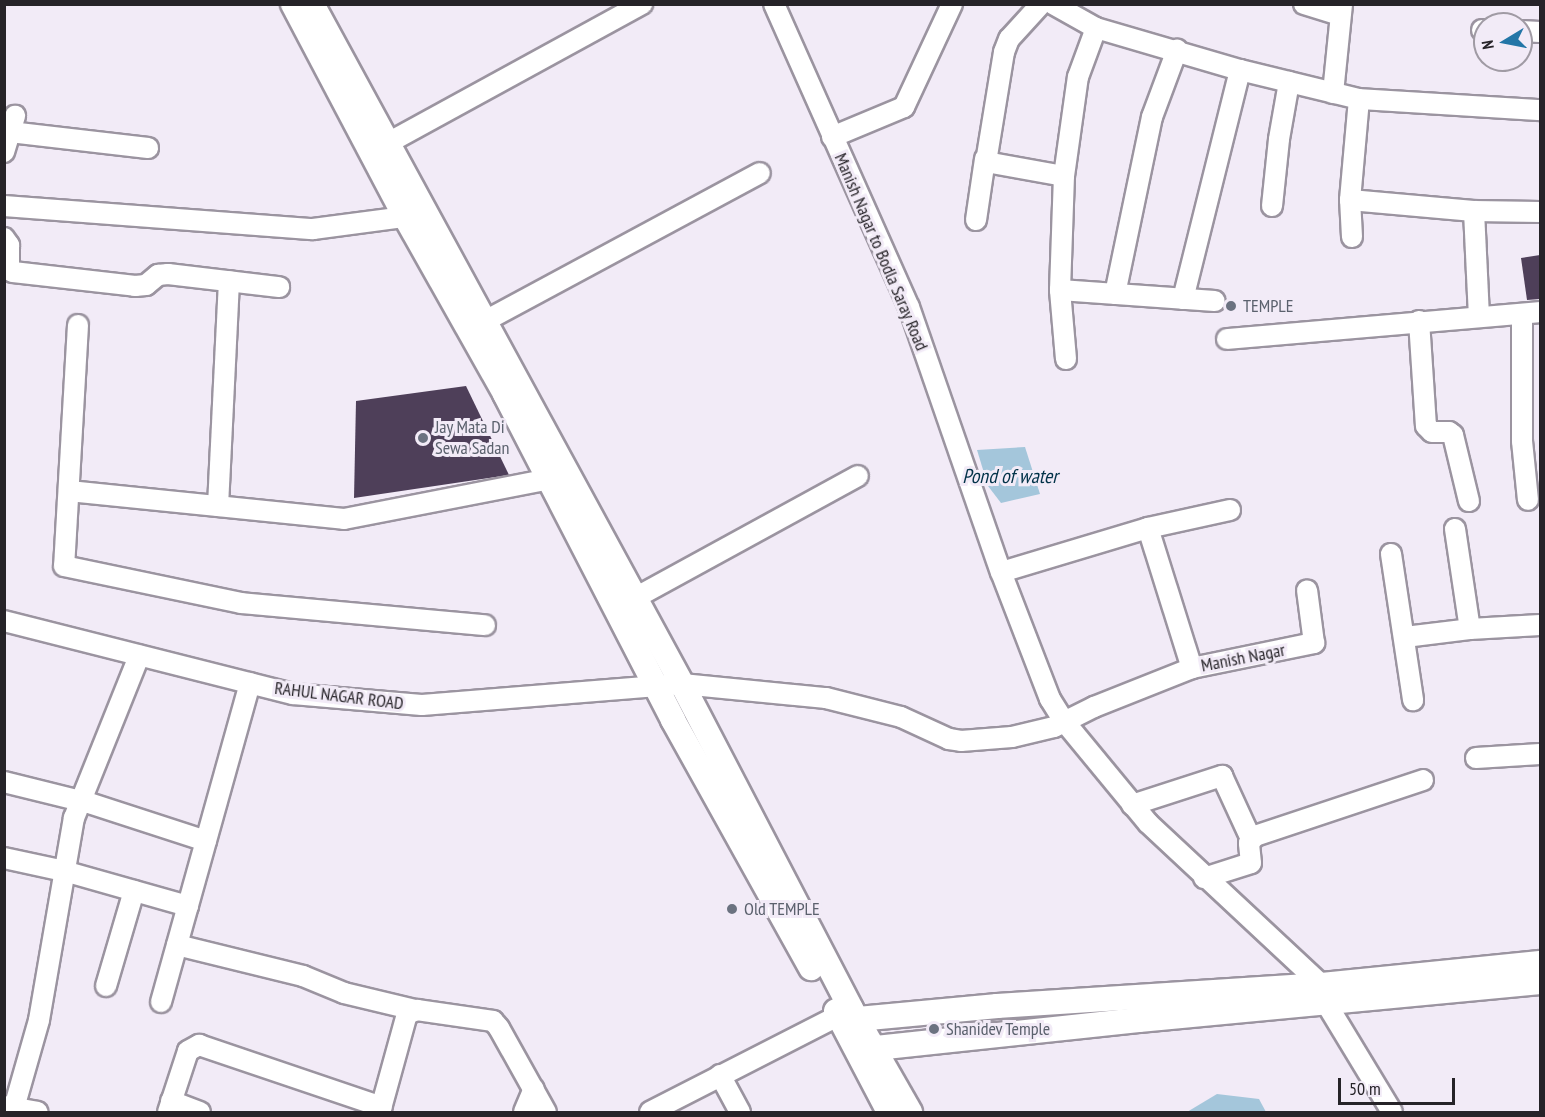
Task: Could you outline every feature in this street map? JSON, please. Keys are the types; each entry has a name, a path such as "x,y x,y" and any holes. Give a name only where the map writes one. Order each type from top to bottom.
{"main road":[{"path":"293,4 416,216 485,321 682,684 849,1015 889,1113"},
{"path":"312,4 388,143 416,216 505,394 657,687 849,1015 876,1048 910,1113"},
{"path":"876,1048 1324,994 1540,963"},
{"path":"849,1015 997,1006 1324,994 1540,982"}],"street":[{"path":"388,143 642,4"},
{"name":"Manish Nagar to Bodla Saray Road","path":"774,4 909,307 1001,572 1059,724 1148,823 1324,994 1392,1113"},
{"path":"832,137 904,107 952,4"},
{"path":"976,220 1004,52 1009,39 1041,4"},
{"path":"1053,4 1096,28 1240,70 1359,99 1540,110"},
{"path":"1304,4 1341,10 1333,93"},
{"path":"1066,359 1060,290 1064,176 1080,70 1096,28"},
{"path":"1115,294 1152,117 1177,50"},
{"path":"1183,299 1240,70"},
{"path":"1272,206 1279,139 1289,82"},
{"path":"1352,237 1350,200 1359,99"},
{"path":"4,152 12,124 148,148"},
{"path":"986,159 988,164 1064,176"},
{"path":"485,321 760,173"},
{"path":"1350,200 1474,211 1540,212"},
{"path":"4,206 313,229 416,216"},
{"path":"1474,211 1479,316"},
{"path":"4,238 9,245 9,270 13,272 135,286 146,285 162,274 279,287"},
{"path":"218,506 229,281"},
{"path":"1060,290 1215,301"},
{"path":"1227,339 1531,313 1522,441 1528,500"},
{"path":"1419,321 1425,426 1432,432 1449,432 1453,435 1470,501"},
{"path":"78,325 64,566 241,603 485,626"},
{"path":"635,598 858,476"},
{"path":"69,491 357,519 549,479"},
{"path":"1001,572 1148,528 1230,510"},
{"name":"Manish Nagar","path":"1148,528 1192,668 1314,643 1307,590"},
{"path":"1455,530 1470,629"},
{"path":"1391,554 1413,700"},
{"name":"RAHUL NAGAR ROAD","path":"4,621 293,694 422,705 682,684 825,698 901,717 949,740 962,741 1023,734 1059,724 1192,668"},
{"path":"1405,637 1470,629 1540,625"},
{"path":"37,1113 9,1107 39,1020 69,836 80,800 140,656"},
{"path":"161,1002 250,683"},
{"path":"1476,758 1540,754"},
{"path":"1132,805 1222,776 1251,839 1251,863 1204,878"},
{"path":"1251,839 1424,780"},
{"path":"4,782 80,800 206,841"},
{"path":"4,858 188,906"},
{"path":"106,986 134,891"},
{"path":"177,945 303,976 344,993 414,1010 493,1021 546,1113"},
{"path":"200,1113 170,1107 188,1051 199,1045 381,1110 407,1014 414,1010"},
{"path":"650,1113 720,1075 849,1015"},
{"path":"720,1075 740,1113"},
{"path":"524,1113 534,1089"}],"water":[{"name":"Pond of water","path":"1025,447 1040,494 1001,503 988,486 977,450"},
{"path":"1217,1094 1259,1099 1266,1112 1187,1112"}],"building":[{"path":"1540,255 1540,299 1527,300 1521,258"},
{"name":"Jay Mata Di Sewa Sadan","path":"466,386 509,475 354,498 356,401"}],"place":[{"name":"TEMPLE","path":"1231,306"},
{"name":"Jay Mata Di Sewa Sadan","path":"423,438"},
{"name":"Old TEMPLE","path":"732,909"},
{"name":"Shanidev Temple","path":"934,1029"}]}
